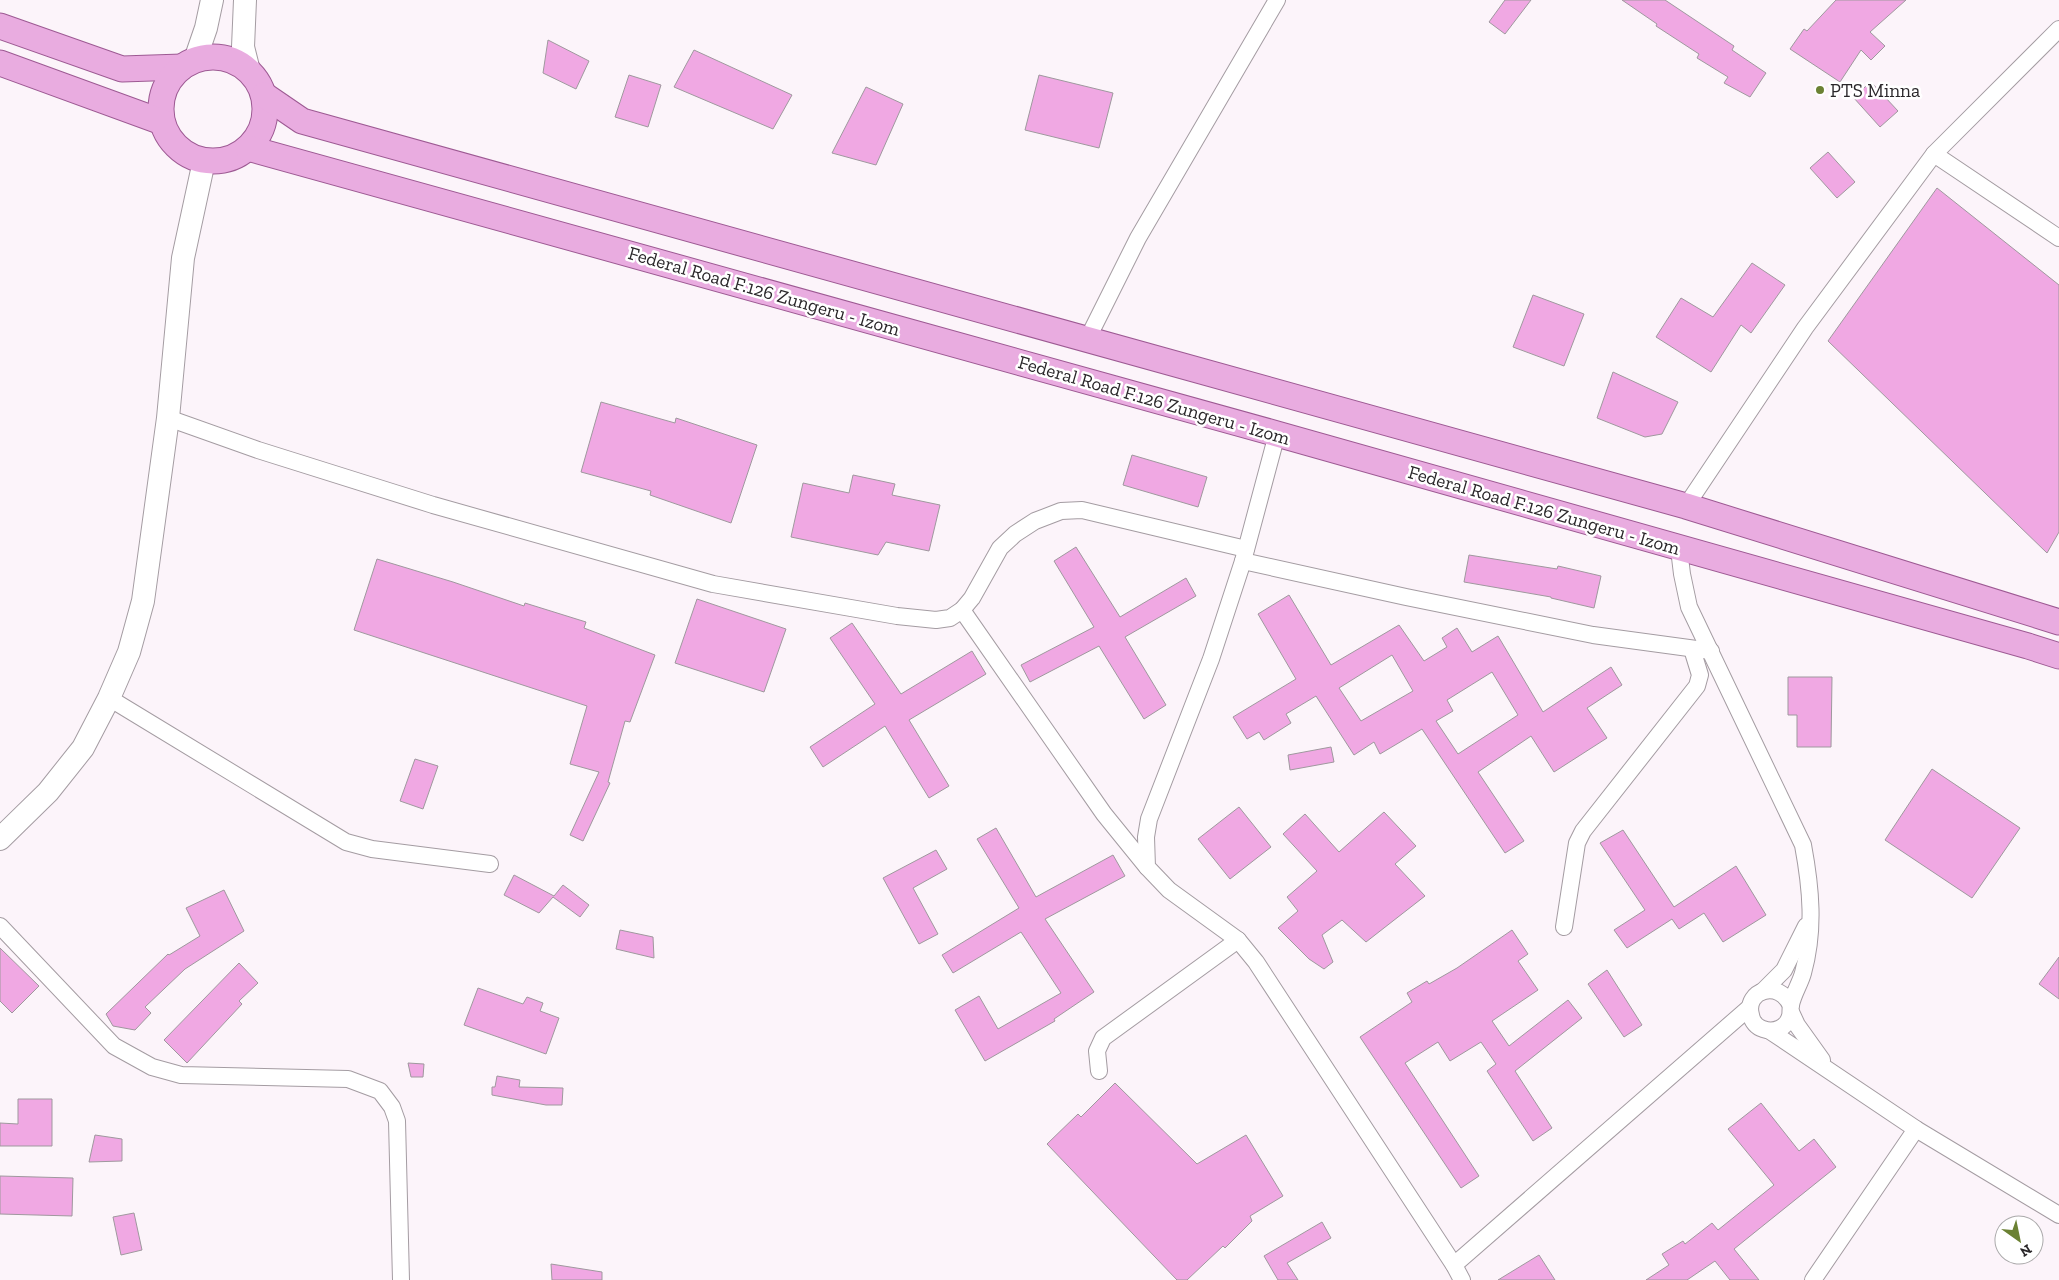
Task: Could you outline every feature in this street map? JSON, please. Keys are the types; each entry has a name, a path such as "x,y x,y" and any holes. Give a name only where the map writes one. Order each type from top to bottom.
{"main road":[{"path":"0,26 122,69 188,64 209,57 237,62 249,71 258,82 264,95 265,114 260,133 248,148 235,157 220,161 204,161 192,158 177,148 166,134 160,107 163,92 171,78 188,64"},
{"path":"0,63 162,122"},
{"name":"Federal Road F.126 Zungeru - Izom","path":"264,95 302,121 1686,506 2059,622"},
{"name":"Federal Road F.126 Zungeru - Izom","path":"248,148 1277,434 2059,656"},
{"path":"790,299 800,260"}],"street":[{"path":"188,64 206,28 212,0"},
{"path":"245,0 243,47 249,71"},
{"path":"1087,340 1138,238 1277,0"},
{"path":"1686,506 1805,328 1934,154 2059,29"},
{"path":"1934,154 2059,238"},
{"path":"0,839 48,792 83,748 109,698 129,652 143,601 168,418 183,258 204,161"},
{"path":"168,418 258,450 433,505 713,584 897,616 936,620 950,618 962,610 972,598 1000,548 1015,534 1035,522 1061,511 1082,510 1406,597 1593,635 1711,651"},
{"path":"1148,867 1146,837 1149,819 1211,659 1245,555 1277,434"},
{"path":"1679,549 1682,574 1690,607 1803,845 1810,879 1810,941 1803,974 1786,1023 1782,1028 1743,1029 1729,1033 1705,1045"},
{"path":"962,610 1104,814 1148,867 1169,890 1238,940 1256,962 1462,1280"},
{"path":"1564,927 1577,843 1582,831 1697,686 1700,675 1692,648"},
{"path":"109,698 346,842 372,849 490,864"},
{"path":"1454,1265 1750,1007 1757,995 1764,991 1784,970 1811,915"},
{"path":"0,926 114,1046 152,1067 182,1075 348,1079 380,1091 392,1107 397,1121 401,1280"},
{"path":"1099,1071 1097,1051 1103,1038 1238,940"},
{"path":"1764,991 1775,990 1785,996 1797,1025 1830,1070"},
{"path":"1750,1007 1751,1016 1765,1029 1830,1070 1916,1129 2059,1216"},
{"path":"1813,1280 1916,1129"}],"building":[{"path":"1505,0 1531,0 1505,34 1489,22"},
{"path":"1622,0 1665,0 1734,46 1732,50 1766,73 1750,97 1724,83 1728,77 1697,58 1699,54 1656,26 1657,24"},
{"path":"1836,0 1906,0 1870,32 1885,46 1871,60 1861,50 1840,82 1790,49 1804,29 1807,31"},
{"path":"548,40 589,61 576,89 543,73"},
{"path":"694,50 792,95 773,129 674,87"},
{"path":"629,75 661,85 648,127 615,117"},
{"path":"1039,75 1113,93 1099,148 1025,130"},
{"path":"1871,82 1898,111 1880,127 1853,97"},
{"path":"866,87 903,104 876,165 832,153"},
{"path":"1828,152 1855,182 1837,198 1810,168"},
{"path":"1937,188 2059,285 2059,532 2047,553 1828,341"},
{"path":"1752,263 1785,285 1751,333 1741,325 1711,372 1656,337 1681,298 1713,317"},
{"path":"1533,295 1584,314 1564,366 1513,347"},
{"path":"1613,372 1678,402 1662,434 1645,437 1597,418"},
{"path":"601,402 675,423 676,418 757,445 731,523 650,495 651,491 581,472"},
{"path":"1132,455 1207,477 1198,507 1123,485"},
{"path":"853,475 895,484 892,495 940,505 929,551 886,542 878,555 791,537 803,483 849,493"},
{"path":"1076,547 1120,617 1186,578 1196,596 1125,637 1166,705 1144,719 1099,646 1030,682 1021,665 1094,627 1054,561"},
{"path":"1469,555 1557,569 1558,566 1601,576 1594,608 1551,597 1464,582"},
{"path":"377,559 524,606 525,603 586,622 584,628 655,655 630,722 625,721 608,782 610,783 583,841 570,835 599,772 570,764 587,706 354,630"},
{"path":"1289,595 1331,665 1399,625 1424,661 1447,647 1442,638 1457,628 1472,652 1498,636 1543,712 1611,667 1622,685 1587,708 1607,738 1554,772 1531,736 1478,772 1524,841 1505,853 1422,729 1380,754 1374,742 1354,755 1316,696 1286,714 1291,723 1264,740 1259,732 1247,739 1233,717 1296,679 1258,614","holes":["1392,655 1413,691 1361,721 1339,688","1492,672 1518,715 1458,754 1436,721 1453,711 1447,700"]},
{"path":"697,599 786,629 764,692 675,663"},
{"path":"852,623 901,694 972,651 986,674 909,720 949,786 929,798 885,726 823,767 810,747 875,704 830,638"},
{"path":"1788,677 1832,677 1831,747 1797,747 1797,715 1788,715"},
{"path":"1331,747 1334,762 1290,770 1288,755"},
{"path":"415,759 438,766 423,809 400,801"},
{"path":"1932,769 2020,828 1972,898 1885,840"},
{"path":"1239,807 1271,847 1230,879 1198,839"},
{"path":"1384,812 1416,846 1395,864 1425,896 1366,942 1342,920 1322,935 1333,962 1324,969 1309,959 1278,928 1298,911 1287,897 1317,871 1283,834 1305,814 1339,852"},
{"path":"996,828 1036,897 1113,855 1125,876 1045,919 1094,992 1054,1019 1055,1021 985,1061 955,1010 979,996 998,1029 1061,993 1021,932 953,973 942,955 1019,908 977,839"},
{"path":"1623,830 1674,907 1736,866 1766,915 1723,942 1704,913 1679,929 1672,919 1627,948 1614,930 1645,910 1600,843"},
{"path":"936,850 947,869 913,888 938,934 919,944 883,878"},
{"path":"514,875 554,896 563,885 589,905 580,917 553,897 539,913 504,895"},
{"path":"224,890 244,931 185,969 145,1007 151,1013 135,1030 113,1026 106,1014 168,954 200,936 186,908"},
{"path":"620,930 653,937 654,958 616,949"},
{"path":"1512,930 1528,954 1518,961 1538,990 1492,1021 1509,1046 1568,1000 1582,1018 1515,1071 1552,1128 1533,1141 1487,1071 1496,1064 1481,1042 1450,1061 1438,1042 1405,1063 1479,1176 1461,1188 1360,1037 1412,1002 1407,993 1427,981 1429,984 1457,968"},
{"path":"0,948 39,986 12,1013 0,1001"},
{"path":"2059,957 2059,999 2039,984"},
{"path":"239,963 258,983 239,1001 242,1004 187,1063 164,1040"},
{"path":"1607,970 1642,1025 1624,1037 1588,984"},
{"path":"478,988 523,1004 527,997 543,1003 540,1011 559,1018 546,1054 464,1025"},
{"path":"408,1063 424,1064 423,1077 411,1077"},
{"path":"497,1076 520,1080 519,1087 563,1088 562,1105 546,1105 492,1095 492,1087 495,1087"},
{"path":"1115,1083 1197,1164 1246,1135 1283,1196 1250,1216 1252,1221 1225,1248 1223,1246 1187,1280 1177,1280 1047,1144 1078,1114 1081,1117"},
{"path":"18,1099 52,1099 52,1146 0,1146 0,1123 18,1124"},
{"path":"1761,1103 1799,1151 1814,1139 1836,1167 1734,1249 1759,1280 1730,1280 1715,1261 1687,1280 1646,1280 1669,1265 1662,1254 1683,1241 1685,1244 1712,1223 1718,1230 1774,1185 1728,1129"},
{"path":"95,1135 122,1139 122,1161 89,1162"},
{"path":"0,1176 73,1178 72,1216 0,1214"},
{"path":"134,1213 142,1250 121,1255 113,1217"},
{"path":"1322,1222 1331,1238 1287,1263 1298,1280 1278,1280 1264,1256"},
{"path":"1539,1255 1555,1280 1498,1280"},
{"path":"551,1264 602,1272 602,1280 552,1280"}],"place":[{"name":"PTS Minna","path":"1820,90"}]}
